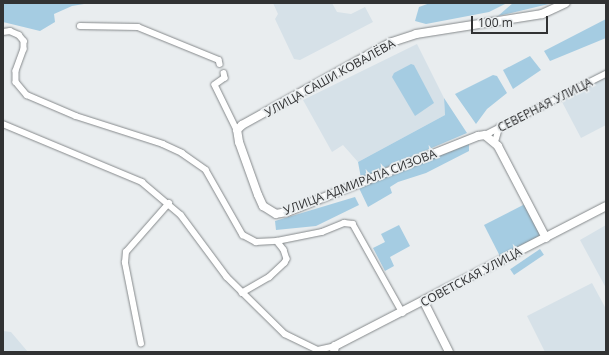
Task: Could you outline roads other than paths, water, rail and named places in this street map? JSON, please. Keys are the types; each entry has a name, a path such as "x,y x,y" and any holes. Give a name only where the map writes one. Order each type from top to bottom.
{"street":[{"name":"УЛИЦА САШИ КОВАЛЁВА","path":"237,130 242,125 392,42 416,34 542,14 566,3"},
{"path":"80,26 138,26 219,60 220,64"},
{"path":"3,32 15,33 24,42 24,49 16,71 16,82 27,95 76,116 164,144 182,153 206,170 243,235 256,242 277,241 322,232 344,223 353,224 403,313"},
{"name":"УЛИЦА АДМИРАЛА СИЗОВА","path":"224,73 225,78 215,85 237,130 239,142 263,206 276,214 287,212 478,136 485,135"},
{"name":"СЕВЕРНАЯ УЛИЦА","path":"485,135 606,74"},
{"path":"3,124 142,182 169,203 191,228 226,277 285,334 319,351 335,349"},
{"path":"495,142 499,128"},
{"path":"485,135 495,142 546,238"},
{"path":"141,344 125,263 126,252 169,203"},
{"name":"СОВЕТСКАЯ УЛИЦА","path":"335,349 606,206"},
{"path":"242,293 270,277 285,263 287,259 284,250 277,241"},
{"path":"424,302 449,352"}]}
